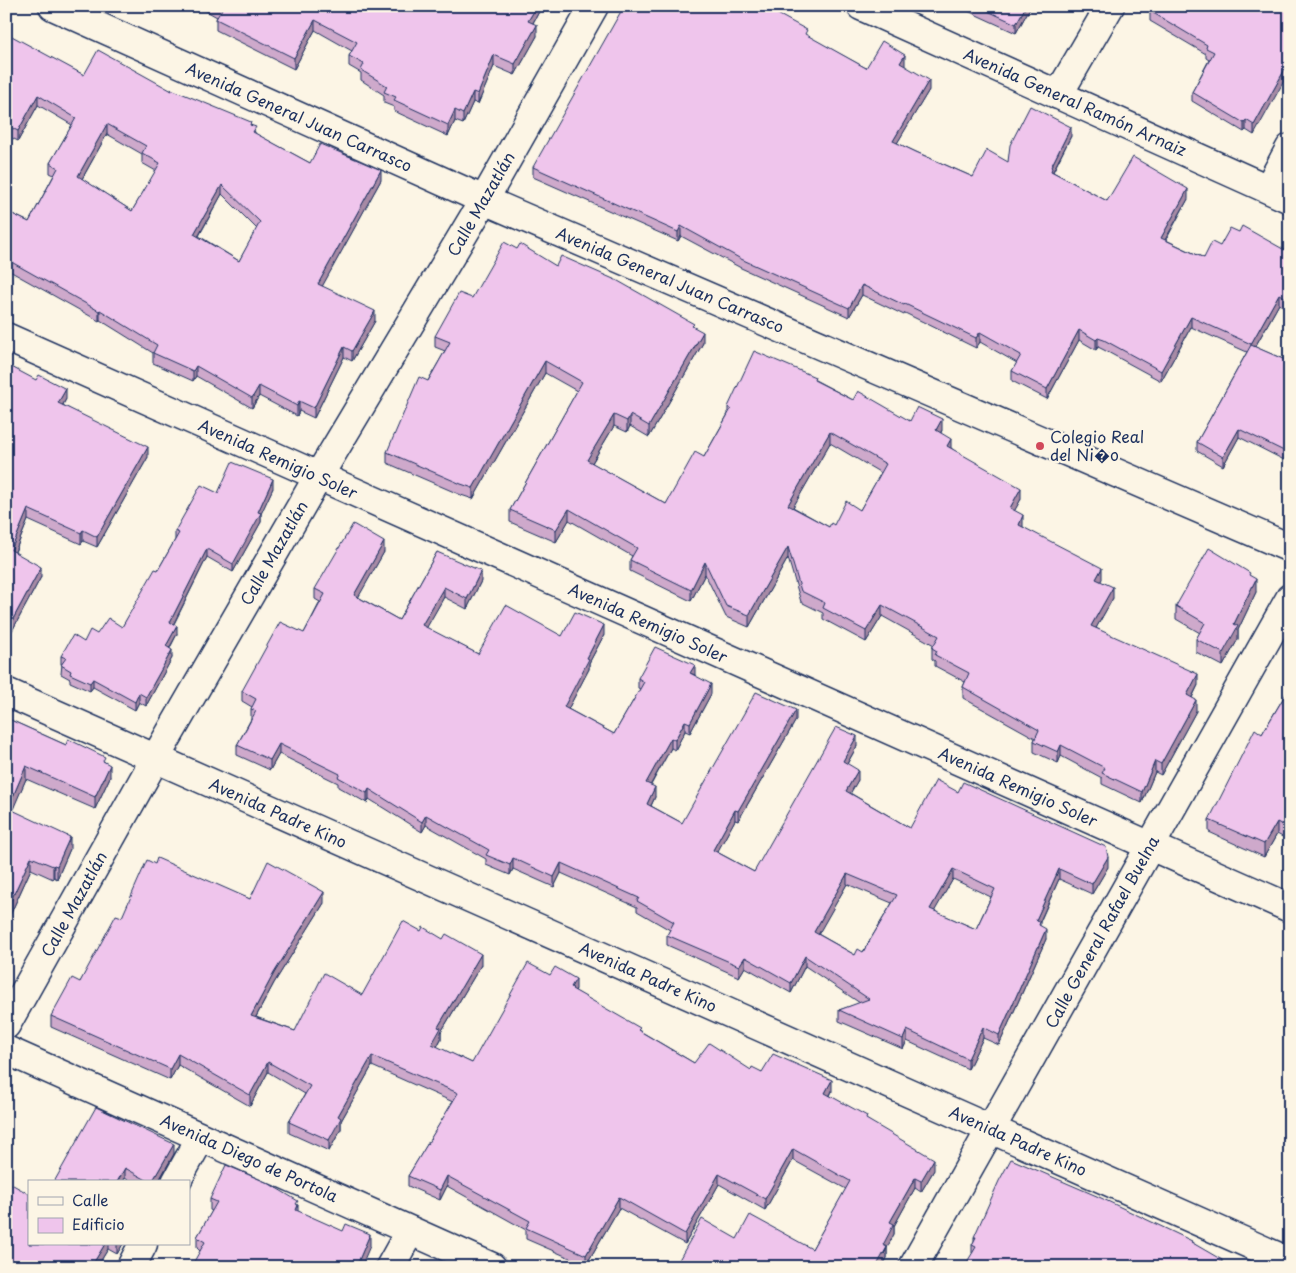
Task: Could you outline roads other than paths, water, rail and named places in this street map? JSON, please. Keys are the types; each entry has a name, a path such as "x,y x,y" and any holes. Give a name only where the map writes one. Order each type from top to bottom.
{"street":[{"name":"Avenida General Juan Carrasco","path":"53,6 484,200 1290,548"},
{"name":"Calle Mazatlán","path":"6,1025 155,760 318,477 484,200 594,6"},
{"name":"Avenida General Ramón Arnaiz","path":"861,6 1279,194"},
{"path":"1058,95 1110,6"},
{"path":"1279,194 1290,148"},
{"name":"Avenida Remigio Soler","path":"6,337 1290,908"},
{"name":"Calle General Rafael Buelna","path":"914,1267 1290,598"},
{"name":"Avenida Padre Kino","path":"6,692 155,760 1290,1262"},
{"name":"Avenida Diego de Portola","path":"6,1050 492,1267"},
{"path":"177,1180 201,1137"},
{"path":"390,1267 410,1231"},
{"path":"131,1267 142,1246"}],"place":[{"name":"Colegio Real del Ni�o","path":"1040,446"}]}
